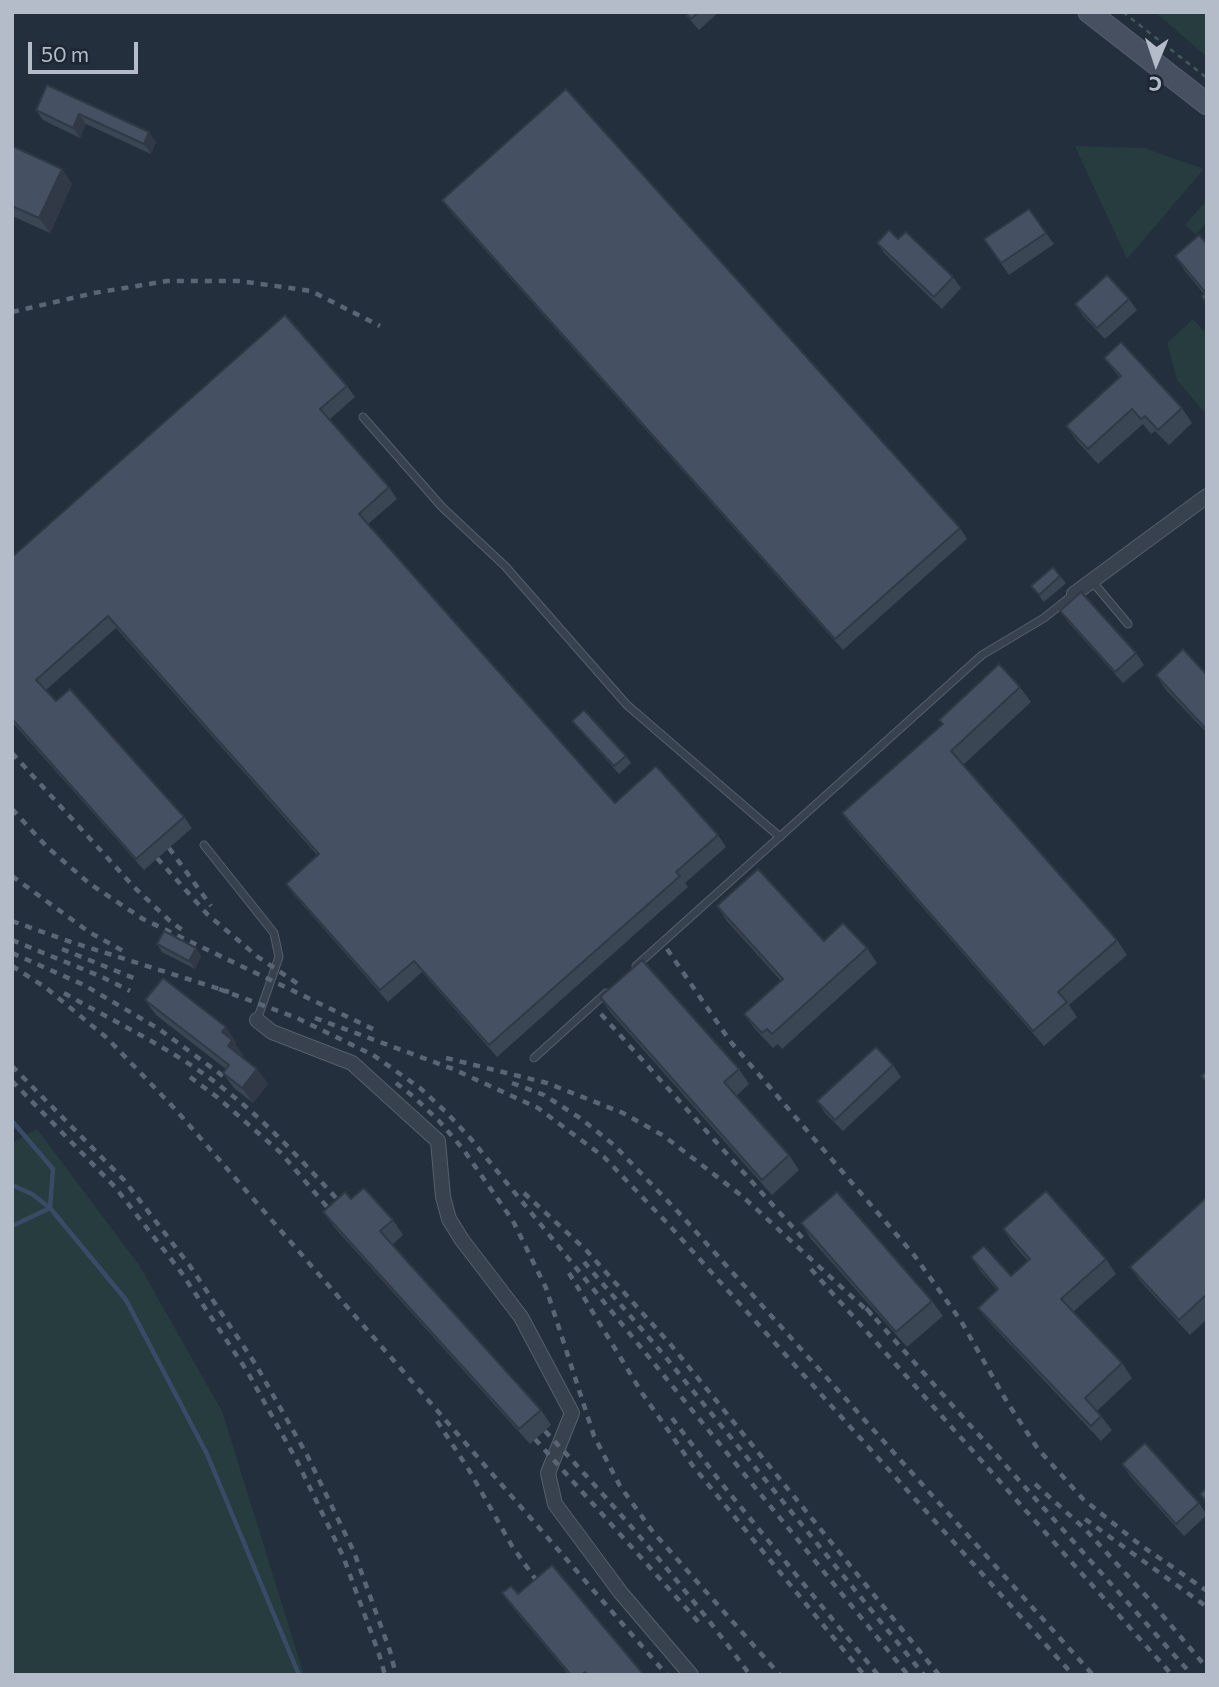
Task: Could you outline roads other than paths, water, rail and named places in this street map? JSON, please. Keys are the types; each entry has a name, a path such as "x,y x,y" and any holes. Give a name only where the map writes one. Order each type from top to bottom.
{"main road":[{"path":"1089,12 1207,104"}],"street":[{"path":"1074,594 1207,496"},
{"path":"257,1020 272,1032 352,1063 438,1141 443,1197 449,1219 521,1317 572,1413 548,1474 555,1504 621,1593 691,1675"}],"lane":[{"path":"363,417 442,507 505,566 626,705 780,837"},
{"path":"1092,581 1128,625"},
{"path":"626,975 982,655 1044,618 1074,594"},
{"path":"204,845 274,933 279,957 257,1020"},
{"path":"534,1058 616,984"}],"waterway":[{"path":"12,1121 53,1169 50,1208 12,1226"},
{"path":"12,1185 32,1194 50,1208 126,1300 207,1454 299,1675"}],"railway":[{"path":"12,312 94,293 167,281 240,281 311,291 380,326"},
{"path":"12,753 134,887 185,932"},
{"path":"12,809 47,847 90,884 143,919 377,1031"},
{"path":"169,848 211,906"},
{"path":"157,858 208,915 258,957 301,986"},
{"path":"12,876 89,932 125,952"},
{"path":"12,921 229,992"},
{"path":"12,940 130,991"},
{"path":"62,949 136,979"},
{"path":"667,949 730,1041 914,1255 961,1321 1007,1402 1038,1449 1083,1499 1139,1544 1207,1591"},
{"path":"12,953 84,985 159,1029 223,1076"},
{"path":"12,966 45,987 107,1038 176,1110 667,1675"},
{"path":"219,989 297,1018 373,1055 420,1088 447,1113 908,1675"},
{"path":"64,993 166,1050 224,1089 274,1133 350,1213"},
{"path":"601,1014 807,1243"},
{"path":"315,1018 453,1069 538,1108 604,1157 669,1225 1073,1675"},
{"path":"446,1058 547,1083 623,1113 664,1136 742,1196 872,1315"},
{"path":"12,1066 124,1180 190,1266 256,1365 307,1455 354,1552 396,1675"},
{"path":"190,1077 281,1153 340,1222"},
{"path":"12,1081 115,1187 181,1272 247,1371 297,1461 343,1556 385,1675"},
{"path":"396,1083 439,1121 463,1149 513,1221 546,1288 594,1436 620,1486 653,1532 780,1675"},
{"path":"512,1083 544,1095 580,1118 614,1145 681,1215 1093,1675"},
{"path":"524,1193 586,1250 671,1345 939,1675"},
{"path":"584,1262 663,1354 924,1675"},
{"path":"811,1269 1172,1675"},
{"path":"569,1273 642,1393 693,1466 864,1675"},
{"path":"866,1308 1192,1675"},
{"path":"672,1418 722,1484 878,1675"},
{"path":"437,1421 469,1470 512,1546 546,1594"},
{"path":"545,1431 651,1550 702,1611 750,1675"},
{"path":"535,1439 703,1627"},
{"path":"1035,1484 1085,1529 1207,1668"},
{"path":"1085,1519 1207,1607"}]}
